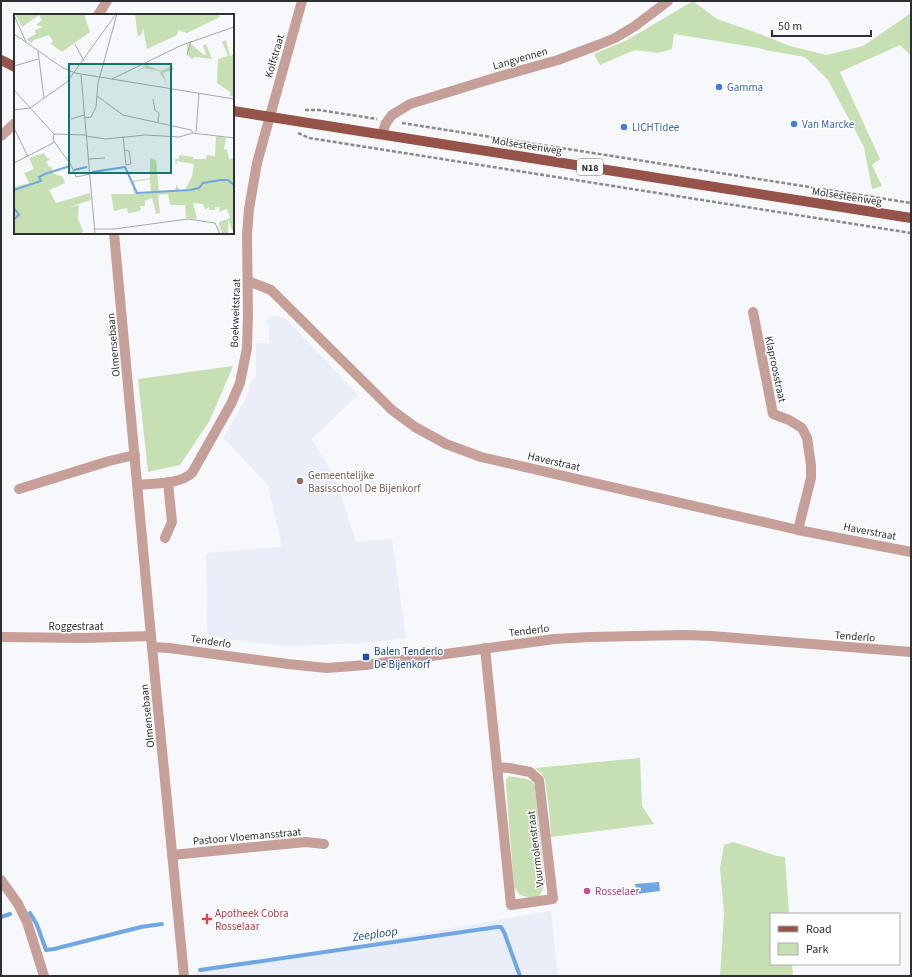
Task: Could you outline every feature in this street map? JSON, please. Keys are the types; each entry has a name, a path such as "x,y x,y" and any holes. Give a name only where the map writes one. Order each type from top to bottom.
{"main road":[{"path":"1,60 14,66"},
{"name":"Molsesteenweg","path":"234,111 911,218"}],"street":[{"path":"99,14 107,1"},
{"name":"Kolfstraat","path":"270,117 302,1"},
{"name":"Langvennen","path":"382,134 386,122 392,115 410,104 558,60 598,45 635,26 668,1"},
{"name":"Boekweitstraat","path":"138,484 180,480 192,473 231,404 240,383 246,348 248,316 247,235 249,209 258,164 270,117"},
{"path":"1,136 14,124"},
{"name":"Olmensebaan","path":"114,234 184,976"},
{"name":"Haverstraat","path":"248,281 271,290 392,410 414,427 446,444 481,457 798,530 911,552"},
{"name":"Klaproosstraat","path":"753,312 773,414 789,420 802,428 807,438 811,465 811,478 798,530"},
{"path":"19,489 135,454"},
{"path":"164,538 172,522 168,482"},
{"name":"Tenderlo","path":"152,647 327,668 366,665 554,639 590,637 685,635 712,636 911,652"},
{"name":"Roggestraat","path":"1,637 83,638 151,636"},
{"name":"Vuurmolenstraat","path":"485,648 497,767 511,905 553,899 539,780 530,772 497,767"},
{"name":"Pastoor Vloemansstraat","path":"172,855 306,842 324,844"},
{"path":"1,880 18,904 27,922 44,976"}],"path":[{"path":"299,111 319,110 388,120 911,203"},
{"path":"294,131 309,138 911,233"}],"shaded area":[{"name":"Gemeentelijke Basisschool De Bijenkorf","path":"270,316 285,318 358,395 312,439 335,478 356,542 392,539 406,638 364,643 289,646 253,643 207,635 206,553 282,547 268,485 223,438 247,397 251,380 256,376 256,343 269,343 269,323 265,323"},
{"path":"551,911 558,976 194,976 194,972"}],"green space":[{"path":"693,1 717,19 790,46 827,55 863,46 911,13 911,56 900,45 840,72 880,159 872,165 882,186 872,189 864,147 828,80 805,57 674,34 672,49 658,53 635,50 600,65 594,54 627,40"},
{"path":"233,366 210,420 180,465 148,472 138,379"},
{"path":"640,758 642,806 654,824 551,837 545,780 542,774 535,768"},
{"path":"509,776 532,781 535,787 545,884 540,895 534,898 520,895 514,887 506,785 506,780"},
{"path":"733,842 777,856 785,857 789,913 770,913 770,965 792,965 793,976 720,976 724,914 720,868 724,845"}],"water":[{"path":"659,882 660,891 637,894 635,884"}],"waterway":[{"name":"Zeeploop","path":"30,913 37,925 46,950 141,927 162,924"},
{"name":"Zeeploop","path":"1,917 10,914"},
{"name":"Zeeploop","path":"200,970 501,927 520,976"}],"place":[{"name":"Gamma","path":"719,87"},
{"name":"Van Marcke","path":"794,124"},
{"name":"LICHTidee","path":"624,127"},
{"name":"Gemeentelijke Basisschool De Bijenkorf","path":"300,481"},
{"name":"Balen Tenderlo De Bijenkorf","path":"366,657"},
{"name":"Rosselaer","path":"587,891"},
{"name":"Apotheek Cobra Rosselaar","path":"207,919"}]}
